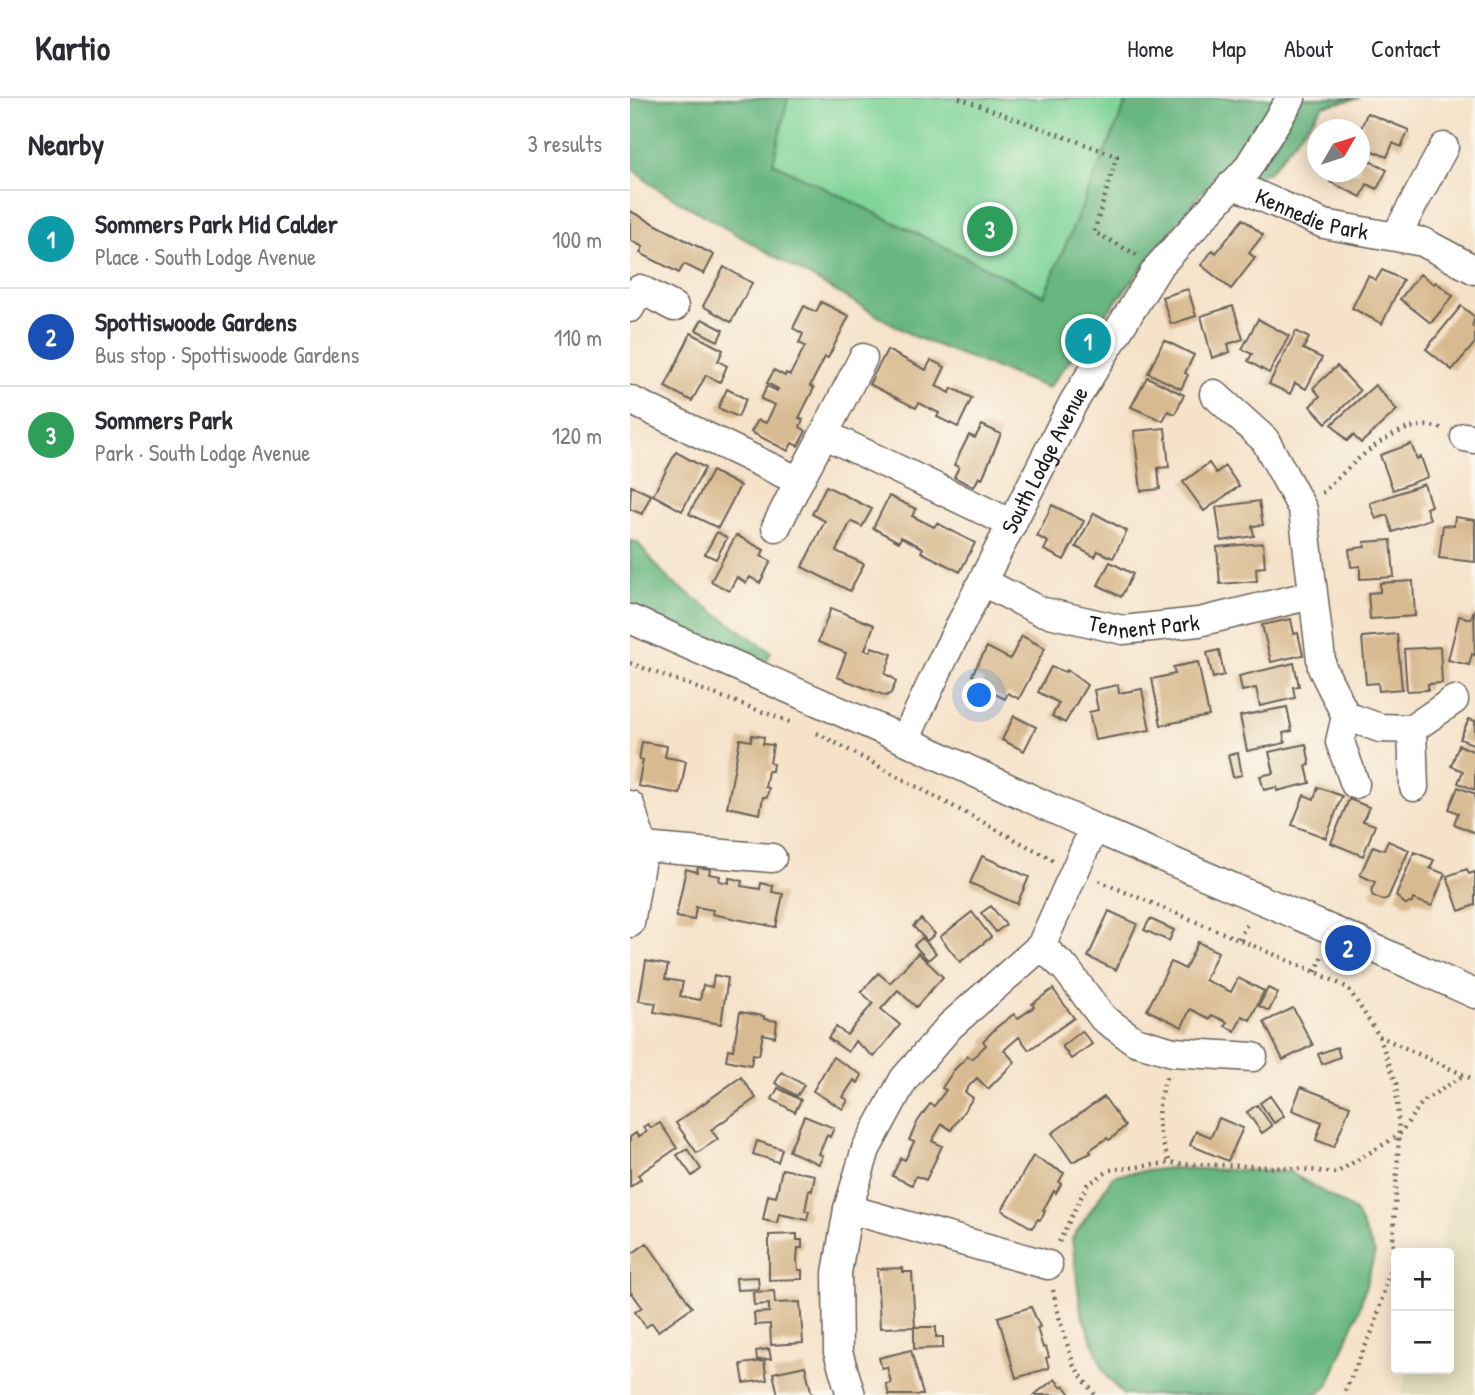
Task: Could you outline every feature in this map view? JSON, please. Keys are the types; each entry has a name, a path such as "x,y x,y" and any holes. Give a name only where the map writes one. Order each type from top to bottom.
{"street":[{"name":"South Lodge Avenue","path":"905,740 1073,402 1158,267 1247,170 1291,98"},
{"name":"Kennedie Park","path":"1396,236 1444,147"},
{"name":"Kennedie Park","path":"1232,184 1324,224 1423,242 1475,270"},
{"path":"630,308 640,289 674,307"},
{"path":"776,527 863,358"},
{"path":"1214,394 1265,440 1303,510 1322,668 1346,716 1340,742 1355,784"},
{"path":"630,400 799,481"},
{"path":"824,433 1012,524"},
{"name":"Tennent Park","path":"983,582 1040,611 1123,630 1199,622 1312,596"},
{"path":"630,619 905,740 1094,828 1475,994"},
{"path":"1346,716 1380,728 1412,729 1454,700"},
{"path":"1412,729 1414,787"},
{"path":"630,804 643,848 630,923"},
{"path":"851,1395 838,1352 837,1273 848,1209 866,1149 904,1079 950,1026 1041,946 1094,828"},
{"path":"643,848 772,858"},
{"path":"1041,946 1066,969 1103,1018 1135,1041 1173,1052 1253,1057"},
{"path":"848,1209 1048,1265"}],"path":[{"path":"959,98 1117,156 1094,232 1158,267"},
{"path":"1303,510 1363,454 1397,431 1434,425 1470,438"},
{"path":"630,663 794,723"},
{"path":"807,728 1074,871 1316,972 1348,988 1379,1036 1396,1083 1399,1135 1392,1260 1375,1325 1343,1395"},
{"path":"1316,972 1321,958"},
{"path":"1379,1036 1475,1080"},
{"path":"1170,1164 1158,1133 1157,1106 1173,1052"},
{"path":"1095,1395 1074,1366 1060,1321 1048,1265 1087,1185 1110,1170 1170,1164 1336,1173 1399,1135 1423,1101 1463,1076"}],"shaded area":[{"path":"1475,1113 1475,1395 1401,1395 1407,1374 1454,1374 1454,1248 1439,1248"}],"green space":[{"path":"630,98 788,98 773,163 1044,296 1128,98 1360,98 1323,106 1312,119 1307,119 1307,126 1269,172 1204,189 1048,388 915,337 656,188 630,167"},
{"path":"788,98 1128,98 1044,296 773,163"},
{"path":"630,541 637,542 669,580 771,652 765,665 630,605"},
{"path":"1169,1168 1290,1172 1355,1211 1375,1253 1359,1310 1328,1386 1317,1395 1123,1395 1105,1374 1081,1312 1072,1239 1114,1175"}],"building":[{"path":"1367,113 1409,130 1401,147 1393,143 1387,157 1370,150 1370,119 1365,119"},
{"path":"1370,161 1387,170 1377,189 1367,184 1361,197 1330,182 1370,182"},
{"path":"630,211 714,255 704,274 684,264 679,273 640,253 643,247 630,240"},
{"path":"1243,219 1263,235 1249,253 1255,258 1231,289 1201,265 1213,250 1216,253"},
{"path":"724,267 752,283 731,322 703,306"},
{"path":"1382,270 1403,280 1382,324 1352,308 1368,276 1376,280"},
{"path":"1420,274 1434,284 1436,282 1453,296 1431,323 1400,299"},
{"path":"1188,289 1196,316 1171,324 1162,297"},
{"path":"821,302 849,316 810,386 814,388 799,418 803,420 800,427 806,431 798,446 792,443 788,451 751,432 758,420 766,423 775,405 761,399 767,386 777,391 778,389 767,383 774,370 785,376 786,373 790,375 805,346 799,343 803,334 793,328 804,306 816,312"},
{"path":"1233,306 1243,339 1228,344 1230,352 1212,358 1201,316"},
{"path":"1461,306 1475,317 1472,326 1475,328 1475,343 1452,370 1426,349"},
{"path":"702,319 723,330 718,341 696,330"},
{"path":"1258,319 1289,336 1269,373 1248,361 1252,354 1242,349"},
{"path":"1296,331 1309,338 1303,349 1322,358 1306,389 1295,383 1290,394 1269,384"},
{"path":"691,333 723,350 718,361 727,366 720,382 706,375 692,401 665,387"},
{"path":"1164,340 1194,355 1181,389 1148,373"},
{"path":"887,350 926,370 931,360 945,367 936,386 950,393 952,388 972,398 958,427 937,417 939,413 919,403 916,408 869,384"},
{"path":"1337,366 1360,391 1326,423 1310,406 1320,396 1313,388"},
{"path":"1147,377 1184,395 1175,414 1168,411 1163,421 1131,407"},
{"path":"1375,385 1397,410 1361,443 1353,435 1347,441 1332,424"},
{"path":"727,389 746,399 738,417 718,408"},
{"path":"982,425 1001,434 982,479 979,477 974,487 954,477 959,467 954,465 969,435 975,438"},
{"path":"1165,428 1169,467 1158,468 1160,489 1141,491 1134,431"},
{"path":"1411,444 1417,459 1421,457 1428,477 1393,490 1380,455"},
{"path":"676,452 705,468 682,511 653,495"},
{"path":"1209,463 1216,473 1225,466 1239,486 1204,511 1183,482"},
{"path":"712,471 740,486 718,528 689,514"},
{"path":"1424,484 1431,506 1426,508 1430,519 1393,532 1387,515 1376,519 1370,503"},
{"path":"631,486 651,495 642,514 630,509"},
{"path":"826,486 872,509 862,527 851,521 836,551 864,564 850,591 802,567 825,521 812,514"},
{"path":"889,496 916,509 912,516 934,527 937,523 975,543 960,572 921,552 923,548 901,537 899,542 873,528"},
{"path":"1259,501 1263,525 1252,526 1254,536 1221,541 1216,507"},
{"path":"1052,505 1084,521 1064,560 1044,550 1048,542 1037,536"},
{"path":"1094,513 1127,531 1113,558 1098,551 1095,557 1076,547"},
{"path":"1455,517 1475,520 1475,562 1439,558 1443,525 1454,526"},
{"path":"717,532 727,538 716,559 705,554"},
{"path":"736,535 764,550 761,556 771,561 760,583 750,577 746,583 737,577 729,591 711,581"},
{"path":"1391,540 1394,577 1360,579 1360,566 1351,567 1349,549 1365,547 1364,542"},
{"path":"1263,543 1265,567 1256,568 1257,581 1220,584 1217,547"},
{"path":"1110,562 1133,574 1121,597 1098,585"},
{"path":"1413,581 1415,616 1370,619 1368,593 1380,592 1380,583"},
{"path":"831,608 874,625 865,650 870,652 872,647 892,654 885,674 896,682 891,693 886,696 837,677 846,653 818,642"},
{"path":"1474,609 1475,655 1472,654 1469,665 1448,660 1459,616 1471,619"},
{"path":"1291,619 1294,634 1298,633 1303,655 1271,662 1262,625"},
{"path":"1397,634 1402,689 1379,691 1378,683 1366,684 1362,637"},
{"path":"1022,636 1045,648 1019,699 1008,693 1005,699 981,687 984,681 972,675 987,647 1010,659"},
{"path":"1440,647 1442,683 1428,684 1428,690 1407,691 1404,649"},
{"path":"1219,650 1224,675 1213,678 1207,653"},
{"path":"1198,662 1209,716 1161,725 1152,679 1175,674 1173,667"},
{"path":"1294,663 1299,686 1293,687 1295,698 1260,706 1256,688 1242,691 1239,676"},
{"path":"1051,667 1066,672 1067,670 1087,685 1065,723 1052,716 1059,703 1038,692"},
{"path":"1118,685 1119,693 1142,689 1150,730 1095,740 1089,712 1098,710 1094,690"},
{"path":"1287,707 1292,731 1283,733 1285,743 1247,751 1240,716"},
{"path":"1014,716 1036,727 1024,751 1002,740"},
{"path":"1469,719 1475,721 1475,745 1460,739"},
{"path":"752,735 764,737 763,744 773,745 770,763 773,764 772,771 768,771 765,787 769,788 767,797 763,797 760,814 727,807 740,739 751,741"},
{"path":"642,742 667,746 665,757 686,761 680,794 638,786 643,760 639,760"},
{"path":"1306,744 1310,765 1306,766 1310,783 1277,791 1277,787 1264,790 1260,776 1274,773 1269,752"},
{"path":"1459,745 1475,752 1475,790 1458,783 1463,771 1451,766"},
{"path":"1238,753 1242,775 1233,777 1228,755"},
{"path":"1318,787 1342,796 1326,838 1292,825 1304,795 1314,799"},
{"path":"1458,787 1475,794 1475,833 1454,824 1458,813 1449,809"},
{"path":"1349,799 1369,807 1363,821 1375,825 1363,856 1331,843"},
{"path":"1388,841 1409,850 1388,898 1383,900 1373,896 1371,891 1375,882 1360,875 1373,846 1384,850"},
{"path":"1414,852 1434,860 1430,868 1445,874 1432,906 1413,899 1412,903 1405,904 1396,896"},
{"path":"982,856 1029,877 1017,904 970,883"},
{"path":"698,867 710,869 709,874 720,876 719,881 729,883 729,878 735,879 742,881 741,886 760,889 761,883 773,886 772,892 783,894 776,927 712,914 713,910 696,907 694,920 676,917 686,869 697,872"},
{"path":"1467,869 1469,874 1475,872 1475,905 1459,911 1447,876"},
{"path":"991,906 1006,925 996,932 981,913"},
{"path":"1109,911 1137,924 1116,970 1088,957"},
{"path":"972,912 991,937 960,962 940,937"},
{"path":"921,919 935,934 927,941 913,926"},
{"path":"1150,919 1174,930 1169,941 1144,930"},
{"path":"922,938 936,953 928,960 914,945"},
{"path":"1198,942 1218,952 1205,980 1231,992 1238,978 1264,991 1250,1020 1242,1016 1235,1031 1225,1026 1227,1022 1212,1015 1210,1019 1190,1009 1182,1027 1147,1010 1171,962 1185,969"},
{"path":"918,953 943,977 916,1007 898,990 881,1009 900,1025 874,1057 855,1041 848,1052 828,1038 836,1027 847,1035 873,1003 861,992 878,973 890,983"},
{"path":"646,961 668,965 665,979 683,982 680,996 700,1000 703,985 712,987 714,975 728,978 721,1024 654,1012 656,1003 639,1001"},
{"path":"1268,988 1278,993 1269,1011 1259,1006"},
{"path":"1053,989 1074,1018 1029,1050 1019,1037 1004,1050 1015,1062 988,1089 977,1078 970,1085 965,1092 973,1098 951,1130 942,1124 932,1141 942,1146 926,1180 916,1176 912,1185 892,1176 901,1158 905,1160 914,1142 909,1140 918,1121 930,1104 934,1106 946,1090 942,1088 954,1070 968,1056 972,1059 986,1045 983,1041 997,1027 1014,1014 1017,1019"},
{"path":"1293,1008 1313,1045 1283,1060 1264,1022"},
{"path":"740,1012 777,1021 775,1037 763,1034 759,1055 753,1054 751,1065 726,1060 728,1049 733,1050"},
{"path":"1082,1031 1092,1044 1071,1059 1062,1046"},
{"path":"1337,1047 1340,1057 1322,1064 1318,1054"},
{"path":"833,1057 862,1075 858,1083 854,1080 843,1097 848,1100 843,1109 813,1091"},
{"path":"782,1072 804,1085 797,1096 775,1083"},
{"path":"741,1077 756,1098 711,1130 718,1139 697,1153 676,1123"},
{"path":"1301,1087 1350,1106 1334,1147 1316,1140 1322,1122 1292,1110"},
{"path":"778,1088 801,1100 795,1112 772,1099"},
{"path":"1270,1096 1284,1116 1274,1123 1260,1103"},
{"path":"1104,1097 1125,1126 1111,1139 1107,1138 1090,1150 1091,1153 1072,1162 1052,1133"},
{"path":"1257,1105 1272,1126 1262,1133 1247,1112"},
{"path":"804,1116 834,1128 830,1137 827,1135 819,1154 823,1156 819,1164 789,1151"},
{"path":"1219,1118 1243,1128 1228,1161 1190,1145 1196,1131 1211,1137"},
{"path":"660,1123 677,1148 638,1175 641,1179 630,1187 630,1137 636,1133 638,1137 647,1131 643,1127 648,1124 651,1128"},
{"path":"757,1141 782,1149 778,1162 753,1154"},
{"path":"687,1149 701,1169 692,1176 677,1155"},
{"path":"1033,1156 1064,1173 1056,1193 1054,1191 1043,1210 1043,1216 1032,1228 1002,1210"},
{"path":"782,1169 815,1175 805,1211 809,1211 807,1220 779,1214 777,1223 763,1220 768,1195 776,1197"},
{"path":"797,1234 797,1240 802,1240 797,1260 798,1270 802,1270 802,1279 769,1280 769,1235"},
{"path":"647,1243 692,1307 658,1331 652,1323 646,1327 635,1312 642,1307 632,1293 630,1294 630,1255"},
{"path":"903,1268 903,1272 912,1272 915,1327 880,1328 877,1269"},
{"path":"758,1277 759,1289 737,1290 736,1278"},
{"path":"774,1291 775,1303 800,1302 803,1343 771,1345 770,1324 755,1325 754,1313 769,1312 769,1304 754,1305 753,1292"},
{"path":"1031,1307 1040,1327 1037,1328 1043,1348 1046,1347 1049,1357 1046,1358 1049,1368 1016,1378 998,1317"},
{"path":"914,1327 936,1327 936,1337 943,1337 943,1348 914,1349"},
{"path":"769,1349 771,1359 757,1360 756,1351"},
{"path":"911,1350 923,1395 889,1395 886,1384 891,1383 887,1367 882,1368 879,1358"},
{"path":"764,1361 767,1380 744,1383 741,1364"},
{"path":"805,1366 812,1395 778,1395 773,1373"},
{"path":"1055,1379 1070,1393 1034,1395"}],"place":[{"name":"Sommers Park","path":"990,229"},
{"name":"Sommers Park Mid Calder","path":"1088,341"},
{"name":"Spottiswoode Gardens","path":"1348,948"}]}
